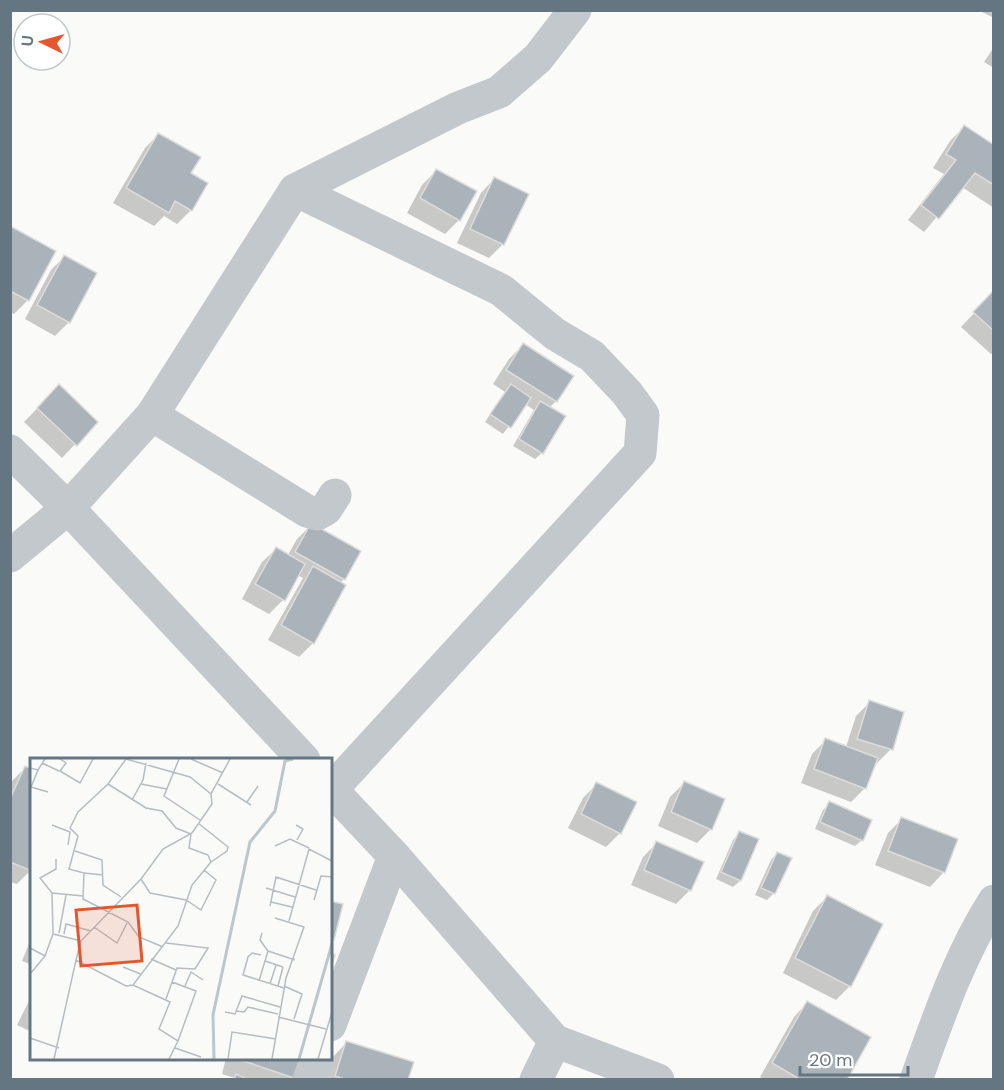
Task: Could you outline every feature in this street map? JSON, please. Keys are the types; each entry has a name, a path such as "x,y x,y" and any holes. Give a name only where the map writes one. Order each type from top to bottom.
{"street":[{"path":"10,556 68,508 152,415 295,190 458,108 499,92 538,58 575,10"},
{"path":"295,190 501,290 555,334 592,356 627,393 643,415 640,453 332,788"},
{"path":"152,415 307,511 317,514 326,509 335,495"},
{"path":"10,451 68,508 302,758"},
{"path":"332,790 394,856 555,1041 657,1080"},
{"path":"332,1020 394,856"},
{"path":"916,1080 944,1001 983,917 993,901"},
{"path":"537,1080 555,1041"},
{"path":"309,1080 317,1060"}],"building":[{"path":"964,125 994,145 994,185 975,173 939,219 921,205 956,160 946,154"},
{"path":"158,133 201,157 191,173 208,183 192,211 175,201 169,213 126,188"},
{"path":"436,169 477,191 460,221 420,198"},
{"path":"494,177 529,194 504,245 470,229"},
{"path":"10,226 56,251 29,301 10,291"},
{"path":"64,255 97,273 70,323 37,305"},
{"path":"994,290 994,331 973,312"},
{"path":"523,343 574,376 557,402 506,370"},
{"path":"59,384 98,422 77,446 37,408"},
{"path":"511,384 531,398 511,428 490,414"},
{"path":"540,401 566,416 543,454 519,439"},
{"path":"311,523 361,551 345,580 295,552"},
{"path":"276,547 305,564 285,601 255,584"},
{"path":"313,566 346,585 314,644 281,625"},
{"path":"869,700 904,712 893,750 857,739"},
{"path":"825,738 878,758 866,789 814,769"},
{"path":"25,766 30,768 30,870 10,862 10,799"},
{"path":"684,781 725,799 712,830 671,812"},
{"path":"596,782 637,802 621,834 581,814"},
{"path":"829,801 872,820 863,841 820,822"},
{"path":"901,817 958,839 945,873 888,851"},
{"path":"739,831 759,839 741,881 721,872"},
{"path":"656,841 704,862 691,891 644,870"},
{"path":"777,852 792,858 775,894 761,888"},
{"path":"827,895 883,924 851,987 795,958"},
{"path":"332,901 343,904 334,940 332,940"},
{"path":"807,1001 871,1037 847,1080 801,1080 772,1063"},
{"path":"346,1041 414,1062 408,1080 347,1080 335,1076"},
{"path":"241,1060 299,1060 294,1078"},
{"path":"236,1074 249,1080 234,1080"}]}
